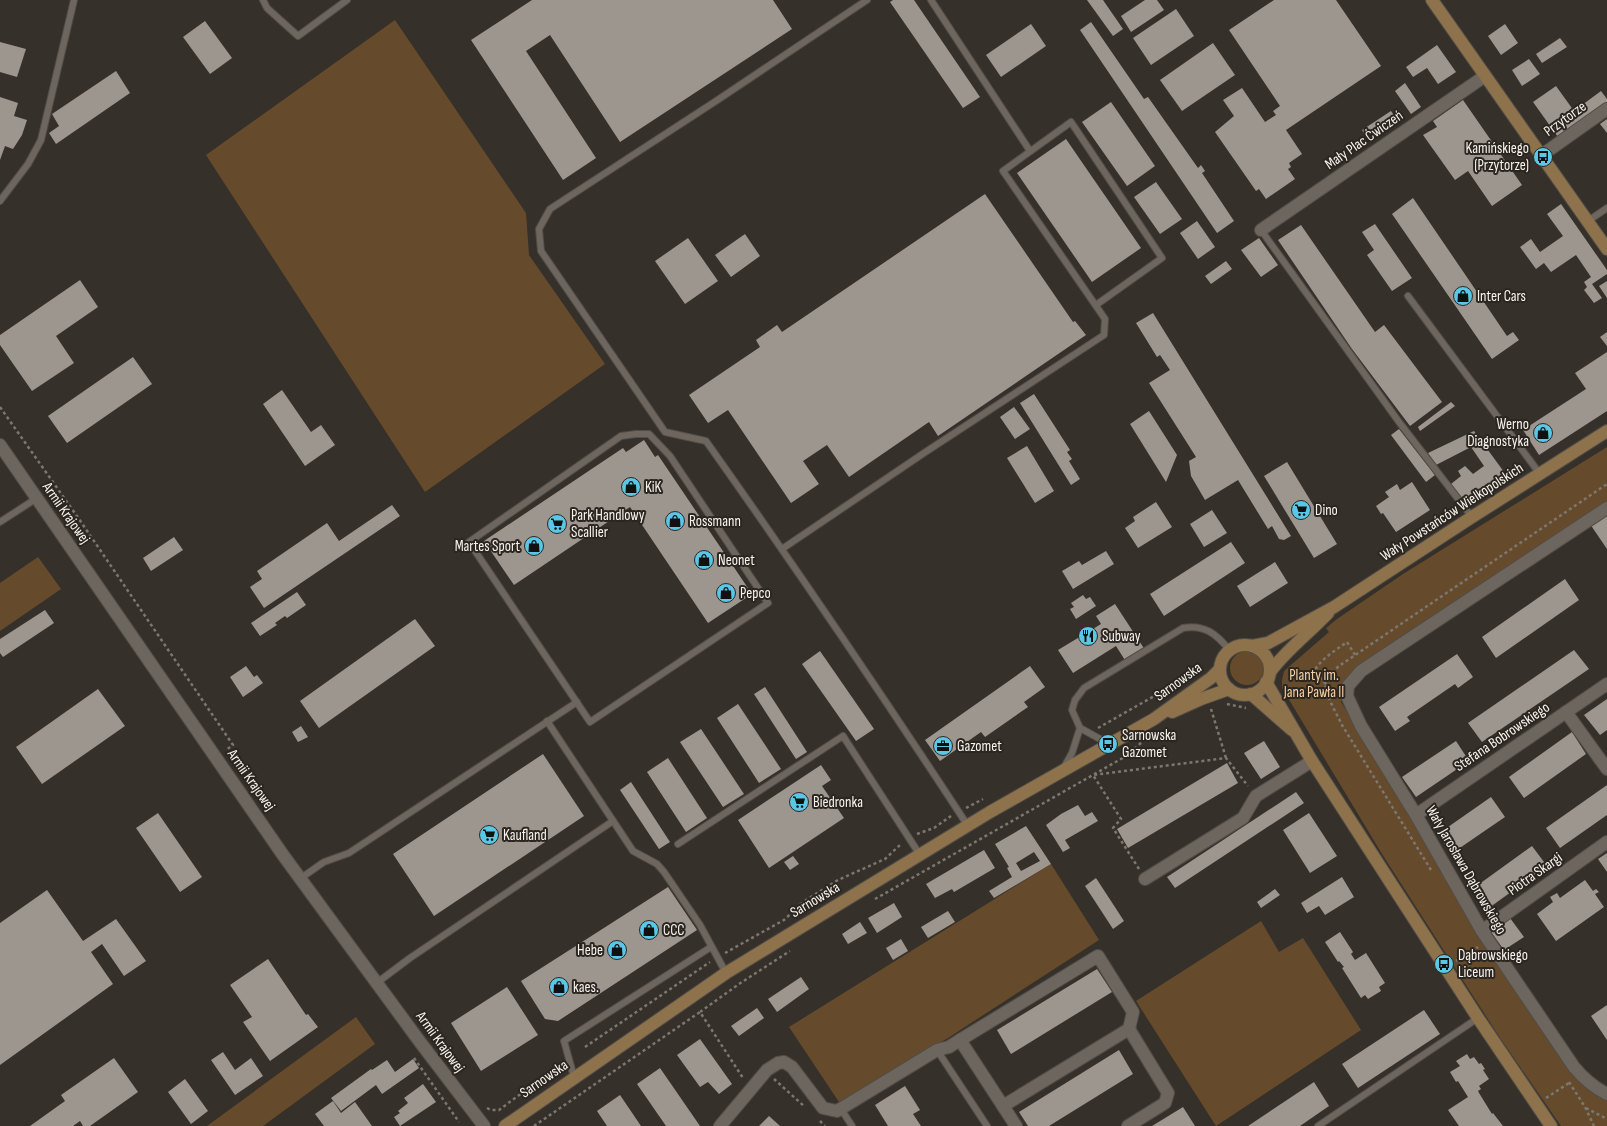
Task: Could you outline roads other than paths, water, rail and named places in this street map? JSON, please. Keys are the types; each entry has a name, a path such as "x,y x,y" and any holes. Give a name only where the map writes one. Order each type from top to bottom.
{"main road":[{"path":"1432,0 1607,249"},
{"name":"Wały Powstańców Wielkopolskich","path":"1252,646 1268,643 1334,607 1472,516 1607,431"},
{"name":"Wały Powstańców Wielkopolskich","path":"1268,677 1279,660 1311,632 1334,607"},
{"path":"1268,677 1258,691 1243,695 1235,693 1229,689 1220,677 1221,662 1229,650 1240,645 1258,648 1266,657 1269,664 1268,677 1293,731 1478,1018 1551,1126"},
{"name":"Sarnowska","path":"1154,719 1211,678 1220,669"},
{"name":"Sarnowska","path":"505,1126 726,973 968,826 1111,742 1154,719 1208,696 1229,689"},
{"path":"1251,694 1293,731"}],"street":[{"name":"Mały Plac Ćwiczeń","path":"1261,230 1485,76"},
{"name":"Przytorze","path":"1542,155 1607,109"},
{"name":"Armii Krajowej","path":"0,445 266,830 378,982 420,1042 484,1126"},
{"name":"Wały Jarosława Dąbrowskiego","path":"1607,508 1362,671 1348,686 1347,696 1361,726 1416,815 1482,931 1574,1067 1587,1082 1596,1089 1607,1094"},
{"name":"Stefana Bobrowskiego","path":"1416,815 1607,684"},
{"path":"1566,712 1607,769"},
{"path":"1145,879 1243,818 1256,796 1312,761"},
{"name":"Piotra Skargi","path":"1482,931 1607,842"},
{"path":"720,1126 771,1067 778,1063 784,1062 796,1072 823,1108 832,1111 841,1109 937,1050 949,1047 1098,956 1133,1012 1129,1029 1168,1093 1165,1103 1128,1126"},
{"path":"1003,1106 1129,1029"},
{"path":"960,1040 1016,1126"}],"lane":[{"path":"0,201 28,164 41,140 74,0"},
{"path":"263,0 267,8 298,36 347,0"},
{"path":"867,0 710,105 550,209 539,229 541,251 665,432 706,441 907,732 968,826"},
{"path":"931,0 1030,151"},
{"path":"782,549 1104,335 1105,319 1096,306 1003,171 1071,122 1162,258 1096,306"},
{"path":"1588,221 1607,208"},
{"path":"1261,230 1399,422 1472,516"},
{"path":"1408,296 1540,474"},
{"path":"649,434 670,456 768,603 590,722 577,702 469,542 621,436 649,434"},
{"path":"0,522 37,498"},
{"path":"1111,742 1100,739 1080,728 1072,710 1075,700 1084,688 1183,628 1195,626 1207,630 1216,635 1229,650"},
{"path":"301,878 324,862 349,853 577,702"},
{"path":"547,721 633,851 657,864 664,872 700,925 726,973"},
{"path":"1062,771 1072,753 1080,728"},
{"path":"678,844 843,736 920,855"},
{"path":"378,982 410,958 613,821"},
{"path":"574,1077 564,1041 711,947"},
{"path":"1318,1126 1478,1018"},
{"path":"937,1050 987,1126"},
{"path":"841,1109 852,1126"}],"place":[{"name":"Kamińskiego (Przytorze)","path":"1543,157"},
{"name":"Inter Cars","path":"1463,296"},
{"name":"Werno Diagnostyka","path":"1543,433"},
{"name":"KiK","path":"631,487"},
{"name":"Dino","path":"1301,510"},
{"name":"Rossmann","path":"675,521"},
{"name":"Park Handlowy Scallier","path":"557,524"},
{"name":"Martes Sport","path":"534,546"},
{"name":"Neonet","path":"704,560"},
{"name":"Pepco","path":"726,593"},
{"name":"Subway","path":"1088,636"},
{"name":"Sarnowska Gazomet","path":"1108,744"},
{"name":"Gazomet","path":"943,746"},
{"name":"Biedronka","path":"799,802"},
{"name":"Kaufland","path":"489,835"},
{"name":"CCC","path":"649,930"},
{"name":"Hebe","path":"617,950"},
{"name":"Dąbrowskiego Liceum","path":"1444,964"},
{"name":"kaes.","path":"559,987"}],"park label":[{"name":"Planty im. Jana Pawła II","path":"1314,684"}]}
